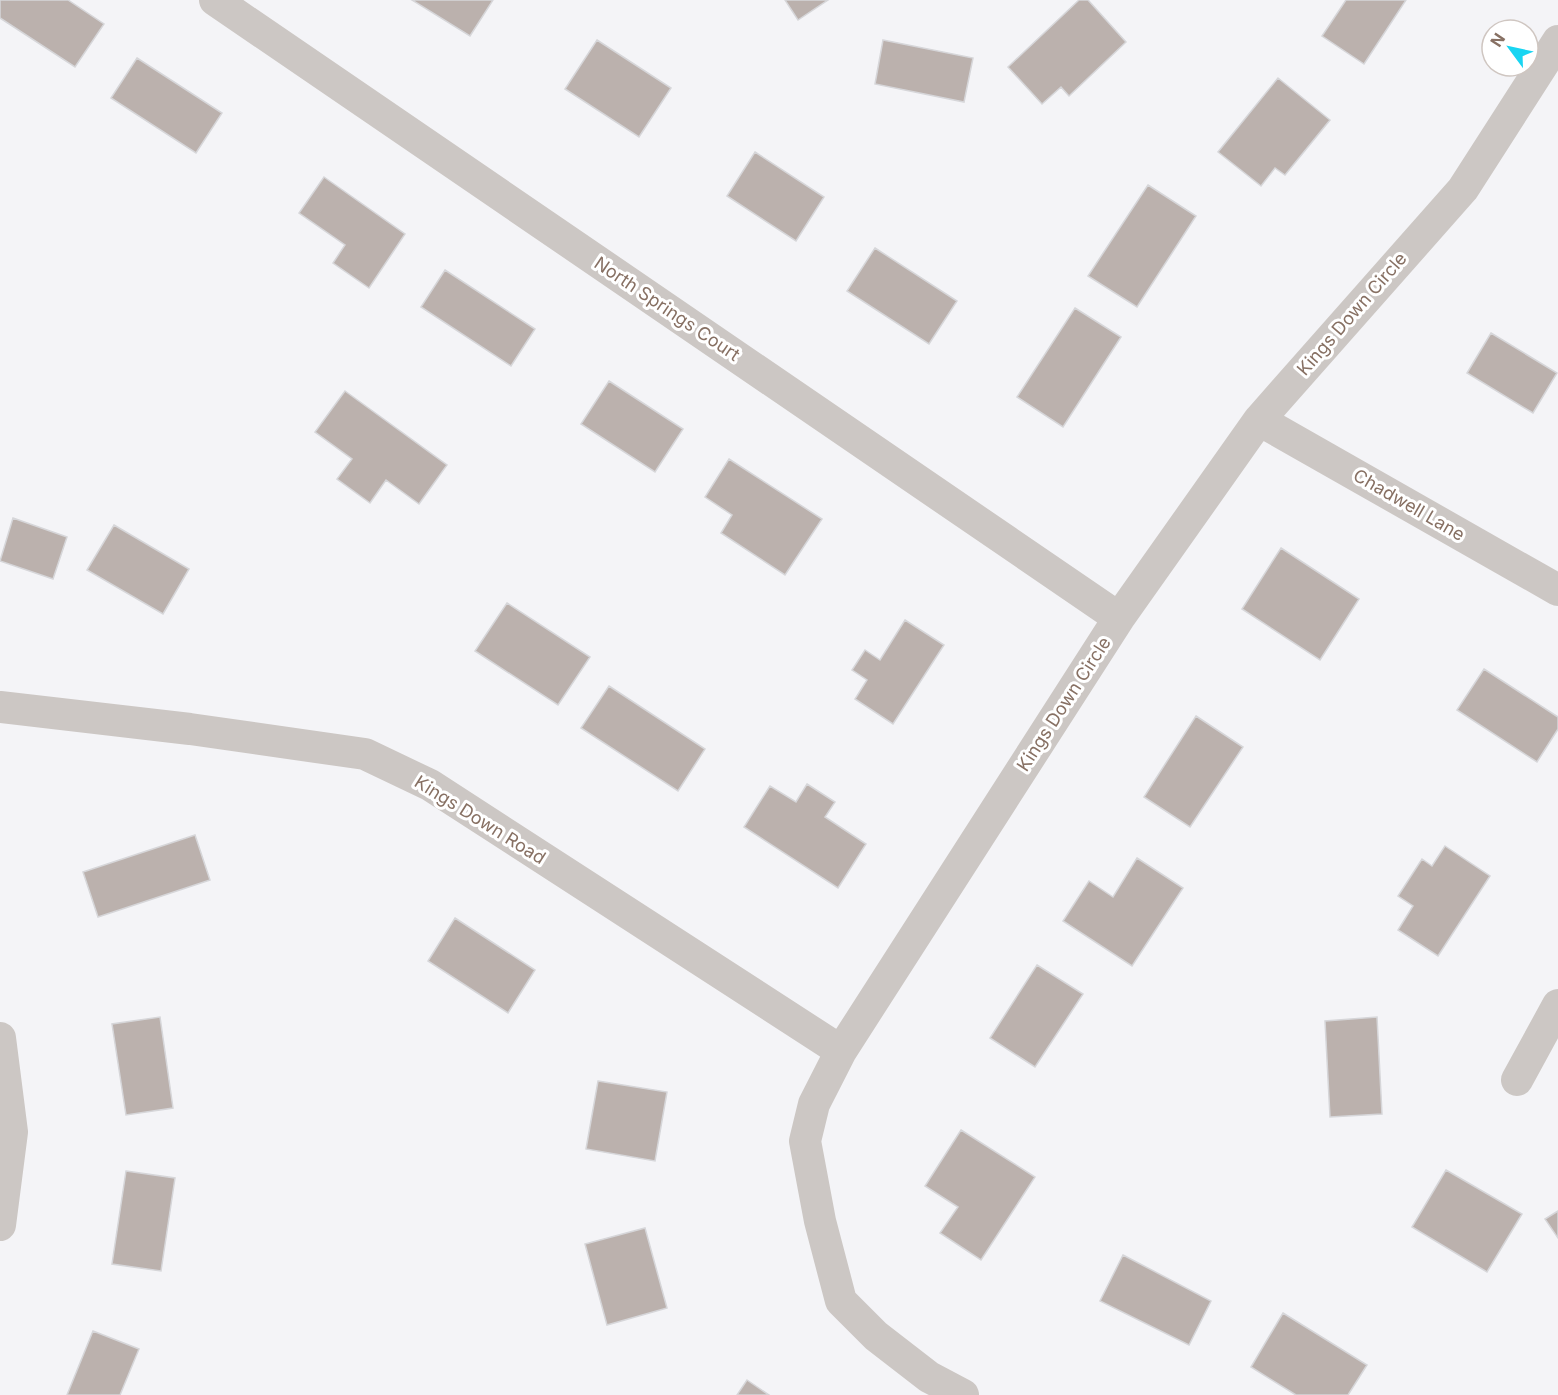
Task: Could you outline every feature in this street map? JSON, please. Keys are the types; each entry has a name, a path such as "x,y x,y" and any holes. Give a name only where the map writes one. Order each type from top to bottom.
{"street":[{"name":"North Springs Court","path":"215,0 1119,618"},
{"name":"Kings Down Circle","path":"963,1395 929,1377 876,1336 841,1301 820,1221 805,1141 814,1104 841,1051 1119,618 1259,420 1463,189 1558,41"},
{"name":"Chadwell Lane","path":"1259,420 1558,590"},
{"name":"Kings Down Road","path":"0,707 190,729 365,754 430,785 841,1051"},
{"path":"1517,1080 1558,1005"},
{"path":"0,1038 12,1132 0,1225"}],"building":[{"path":"0,0 68,0 104,24 75,67 0,18"},
{"path":"412,0 493,0 470,36"},
{"path":"785,0 828,0 798,20"},
{"path":"1079,0 1088,0 1126,42 1069,96 1061,87 1042,104 1008,67"},
{"path":"1346,0 1406,0 1364,64 1322,36"},
{"path":"597,40 671,88 639,137 565,89"},
{"path":"883,40 973,58 964,102 875,84"},
{"path":"137,58 222,113 196,153 111,98"},
{"path":"1278,78 1330,120 1285,175 1275,168 1261,186 1218,152"},
{"path":"755,152 824,197 796,241 727,196"},
{"path":"324,177 405,234 369,288 333,263 345,245 299,213"},
{"path":"1148,185 1196,216 1137,307 1088,276"},
{"path":"875,248 957,301 929,344 847,291"},
{"path":"445,270 535,329 511,366 421,307"},
{"path":"1075,308 1121,337 1063,427 1017,397"},
{"path":"1491,333 1557,373 1533,413 1467,373"},
{"path":"609,381 683,429 655,472 581,424"},
{"path":"345,391 447,465 419,504 386,480 370,503 337,479 352,459 315,432"},
{"path":"729,459 822,519 785,575 721,533 732,515 705,497"},
{"path":"13,518 67,537 53,579 0,561"},
{"path":"114,525 189,569 163,614 87,570"},
{"path":"1281,548 1359,599 1320,660 1242,609"},
{"path":"507,603 590,657 558,705 475,651"},
{"path":"905,620 944,645 893,724 855,699 867,680 852,670 865,650 880,660"},
{"path":"1484,669 1558,717 1558,729 1537,762 1457,710"},
{"path":"609,686 705,749 678,791 581,728"},
{"path":"1196,716 1243,747 1190,827 1144,797"},
{"path":"807,784 835,802 825,817 866,844 838,888 744,827 770,786 796,802"},
{"path":"195,835 210,880 98,917 83,872"},
{"path":"1445,846 1490,876 1438,956 1398,930 1413,906 1398,896 1422,859 1432,866"},
{"path":"1137,858 1183,888 1132,966 1063,921 1089,881 1113,897"},
{"path":"455,918 535,970 508,1013 428,961"},
{"path":"1037,965 1083,994 1035,1067 990,1038"},
{"path":"160,1017 173,1108 126,1115 112,1024"},
{"path":"1377,1017 1382,1114 1330,1117 1325,1021"},
{"path":"598,1081 667,1092 655,1161 586,1149"},
{"path":"961,1130 1035,1177 981,1260 940,1233 958,1207 925,1186"},
{"path":"1446,1170 1522,1214 1487,1272 1412,1227"},
{"path":"126,1171 175,1178 161,1271 112,1264"},
{"path":"1558,1211 1558,1238 1545,1219"},
{"path":"645,1228 667,1308 607,1325 585,1244"},
{"path":"1123,1255 1211,1301 1189,1345 1100,1301"},
{"path":"1283,1313 1367,1365 1348,1395 1296,1395 1251,1367"},
{"path":"93,1331 139,1349 120,1395 67,1395"},
{"path":"747,1380 769,1395 737,1395"}]}
